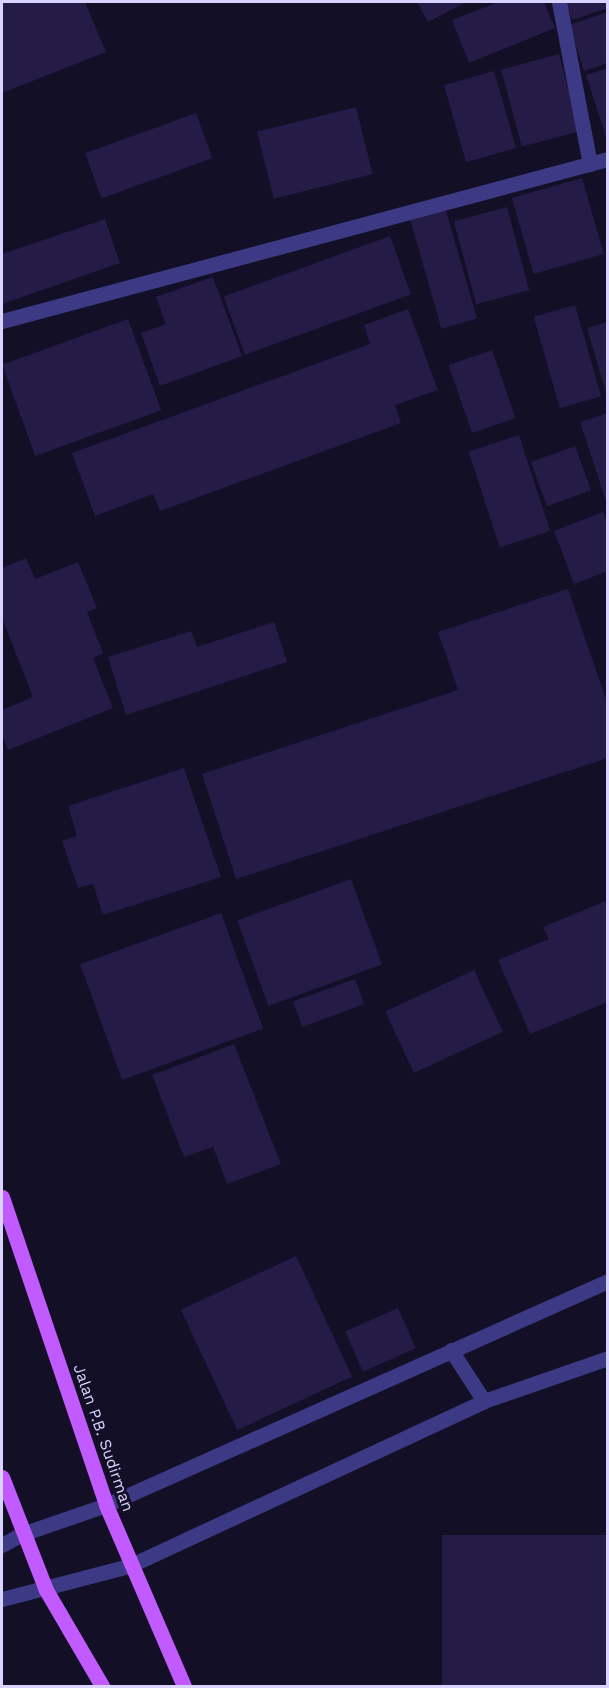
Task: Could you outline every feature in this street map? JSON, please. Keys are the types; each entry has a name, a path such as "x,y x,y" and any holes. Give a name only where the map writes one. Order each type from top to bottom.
{"main road":[{"name":"Jalan P.B. Sudirman","path":"2,1197 106,1505 129,1566 184,1686"},
{"path":"2,1477 22,1534 46,1590 102,1686"}],"street":[{"path":"559,2 590,164"},
{"path":"2,321 608,159"},
{"path":"2,1545 22,1534 106,1505 607,1282"},
{"path":"451,1350 484,1401"},
{"path":"2,1599 46,1590 129,1566 484,1401 608,1358"}],"building":[{"path":"2,2 85,2 106,52 2,93"},
{"path":"417,2 466,2 428,22"},
{"path":"498,2 544,2 555,28 469,63 452,20"},
{"path":"566,2 608,2 608,8 572,20"},
{"path":"608,12 608,63 584,71 569,25"},
{"path":"559,54 580,131 522,147 501,70"},
{"path":"608,68 608,140 607,140 586,75"},
{"path":"494,71 516,148 466,162 444,85"},
{"path":"356,107 373,174 274,199 257,132"},
{"path":"196,113 212,158 102,198 85,153"},
{"path":"582,178 604,254 534,274 512,198"},
{"path":"445,207 477,319 441,329 409,217"},
{"path":"507,207 529,290 476,304 454,221"},
{"path":"105,219 120,263 2,304 2,254"},
{"path":"390,236 411,294 245,355 224,297"},
{"path":"213,277 242,356 160,386 141,333 166,324 156,297"},
{"path":"575,305 601,396 560,408 534,317"},
{"path":"408,309 438,390 395,405 401,423 160,511 153,494 95,516 72,453 370,344 364,325"},
{"path":"128,319 161,410 35,456 2,365"},
{"path":"608,322 608,396 607,396 587,328"},
{"path":"492,350 515,418 472,433 449,365"},
{"path":"608,413 608,503 607,504 580,422"},
{"path":"519,435 550,531 500,547 469,451"},
{"path":"575,446 591,490 547,506 531,462"},
{"path":"603,512 608,525 608,571 574,584 554,531"},
{"path":"26,558 35,579 78,562 97,608 87,612 103,653 93,658 113,708 8,750 2,734 2,710 33,697 2,618 2,568"},
{"path":"568,589 608,705 608,758 236,879 202,774 458,690 438,632"},
{"path":"274,622 287,662 126,715 108,657 191,631 197,647"},
{"path":"184,768 221,877 103,915 93,884 78,888 62,841 77,836 68,806"},
{"path":"351,879 382,965 268,1006 237,920"},
{"path":"608,900 608,1002 530,1034 498,960 549,939 543,927"},
{"path":"221,913 263,1029 122,1080 80,964"},
{"path":"474,970 503,1032 414,1073 385,1011"},
{"path":"355,979 364,1004 302,1027 293,1002"},
{"path":"234,1044 281,1164 227,1184 213,1147 184,1157 152,1075"},
{"path":"296,1256 352,1377 237,1430 181,1310"},
{"path":"398,1308 416,1348 363,1372 345,1332"},
{"path":"442,1535 608,1535 608,1686 442,1686"}]}
